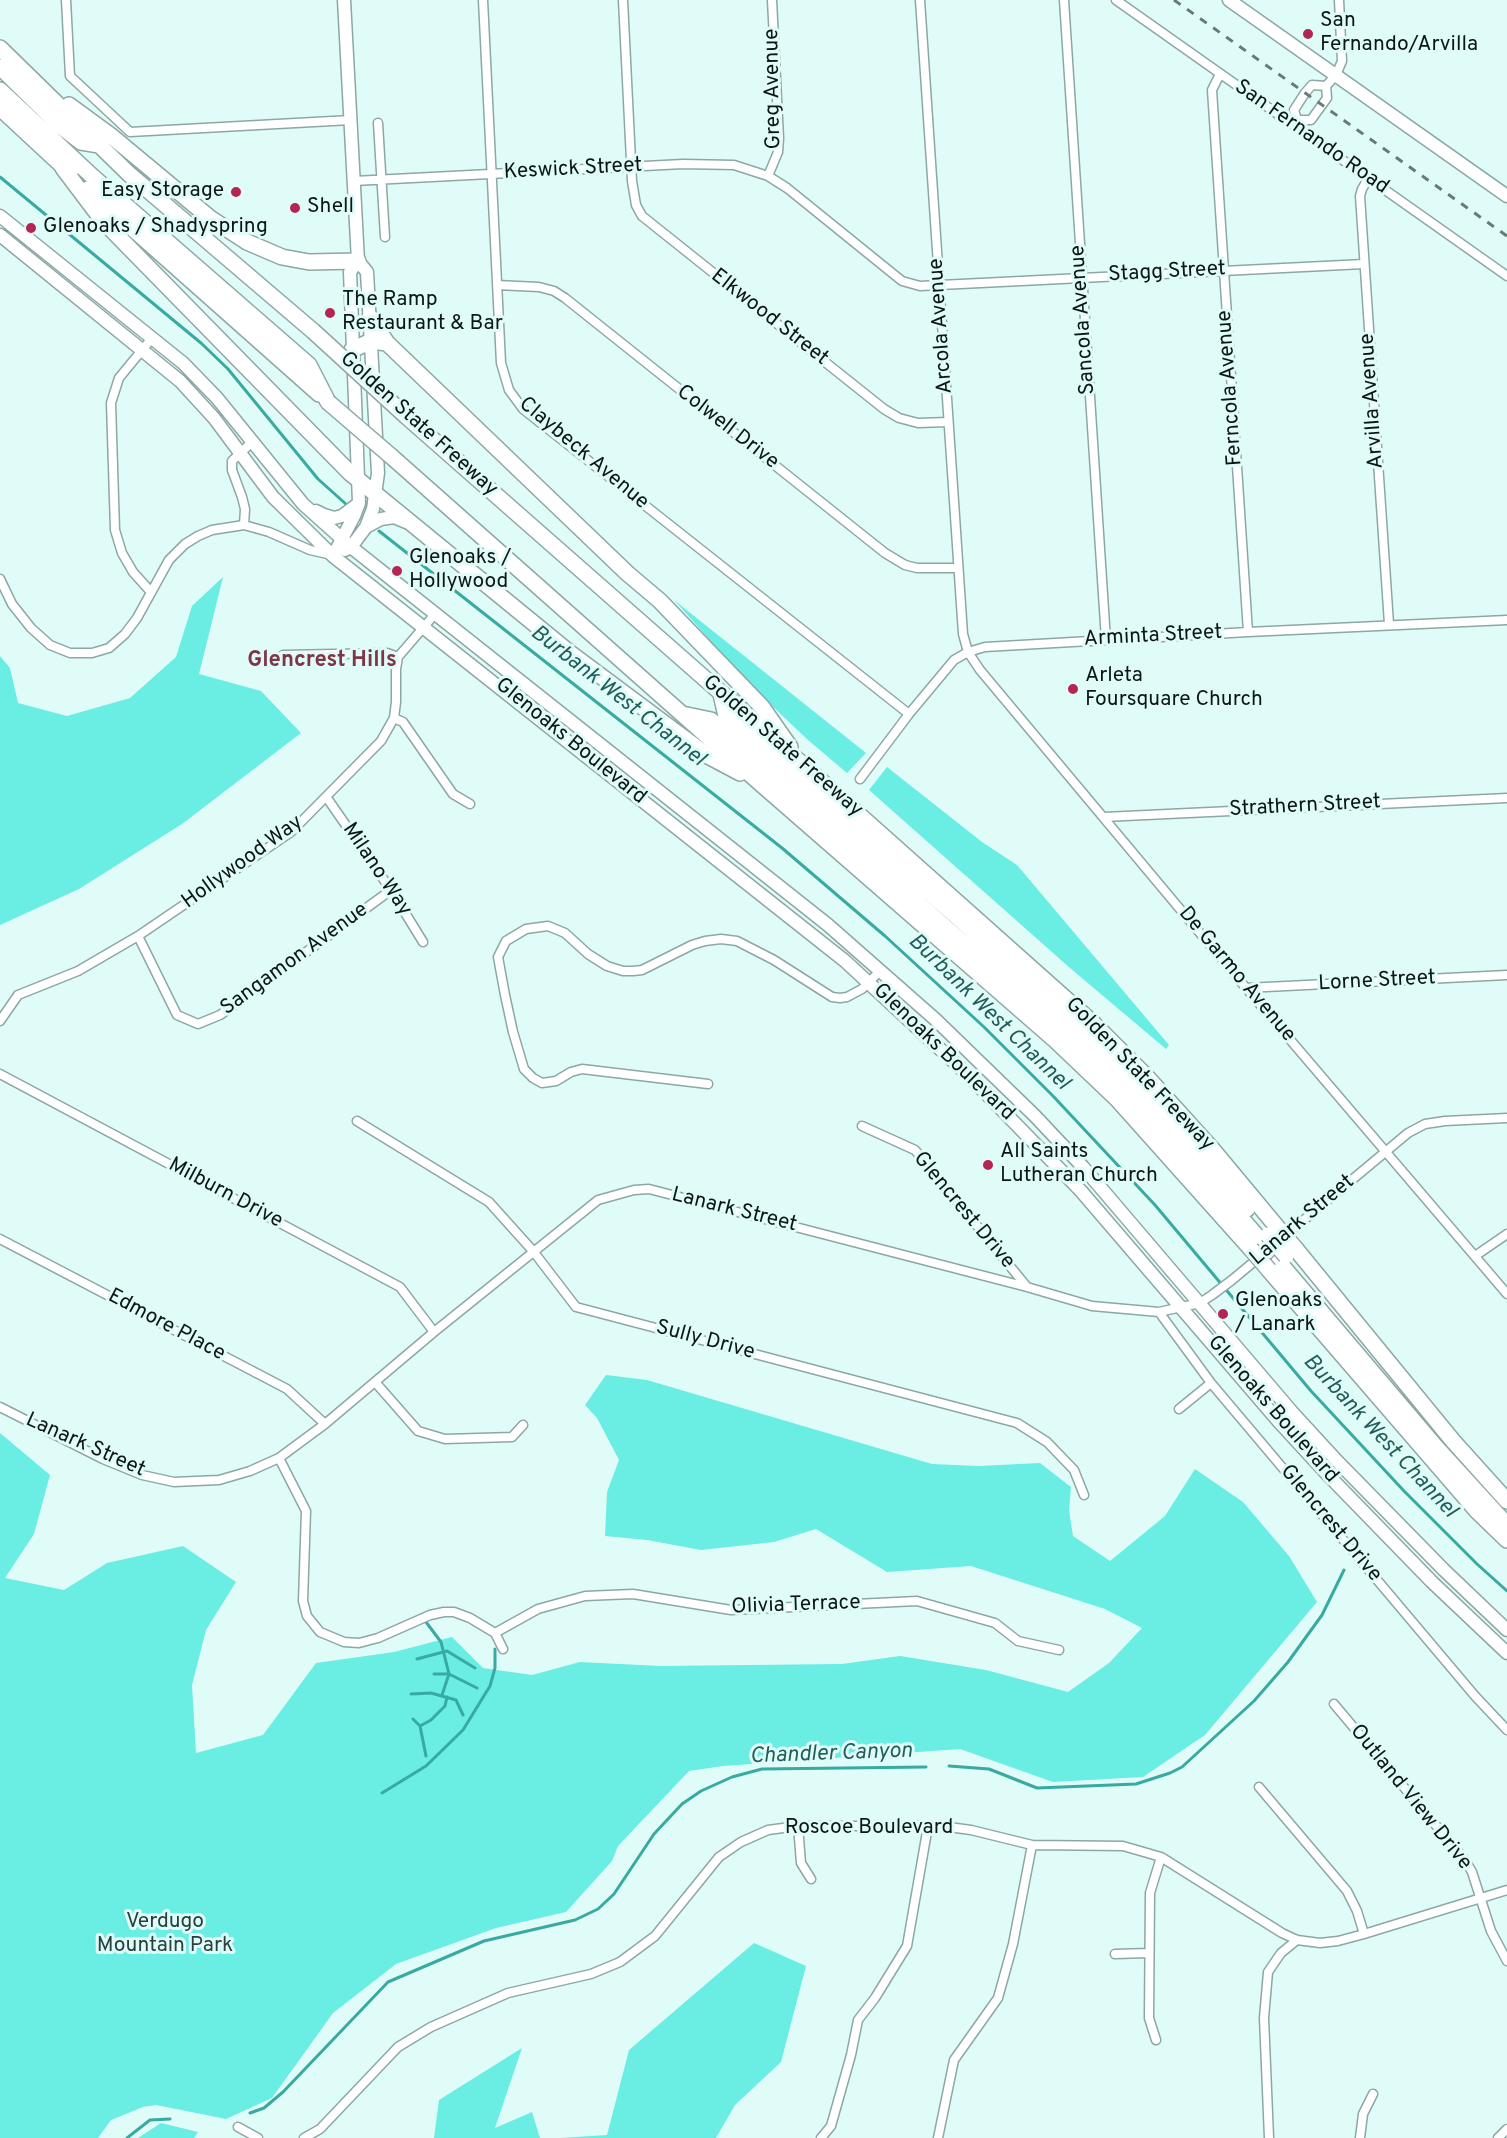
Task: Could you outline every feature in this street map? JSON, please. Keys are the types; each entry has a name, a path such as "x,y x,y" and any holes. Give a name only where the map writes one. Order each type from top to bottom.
{"highway":[{"name":"Golden State Freeway","path":"0,48 129,174 313,330 406,416 1094,1024 1147,1077 1265,1238 1477,1511 1507,1539"},
{"path":"0,67 59,125 81,142 99,145"},
{"path":"28,76 110,135 210,218 247,242 282,257 309,262 358,261"},
{"path":"0,90 296,364"},
{"name":"Golden State Freeway","path":"0,108 63,168 296,364 328,402 1055,1040 1265,1238 1282,1259 1446,1432 1507,1501"},
{"path":"63,168 103,221 297,420 358,479 570,653 665,726 708,756 761,784"},
{"path":"370,317 387,343 660,602 762,707 802,764"},
{"path":"352,350 371,341 387,343"},
{"path":"721,694 726,716 956,916 1103,1049 1184,1134 1265,1238"},
{"path":"681,714 711,720 1088,1053 1265,1238"},
{"path":"1282,1259 1458,1463 1507,1515"},
{"path":"1282,1259 1443,1456 1507,1525"}],"main road":[{"path":"333,556 351,547 366,528 373,509 378,473 367,272 358,261 344,0"},
{"path":"1229,0 1507,196"},
{"name":"Glenoaks Boulevard","path":"0,216 183,363 303,504 351,547 828,925 936,1020 1035,1116 1083,1167 1292,1412 1338,1462 1444,1570 1507,1630"},
{"name":"Glenoaks Boulevard","path":"1,239 180,381 214,418 273,497 333,556 870,982 968,1075 1081,1191 1326,1473 1432,1582 1507,1653"},
{"path":"333,556 359,503 350,272 358,261"},
{"path":"303,504 334,518 342,516 359,503"},
{"path":"366,528 381,519 394,517 415,526"},
{"path":"580,750 590,736"}],"street":[{"path":"66,0 70,76 130,132 351,120"},
{"name":"Claybeck Avenue","path":"483,0 501,363 509,390 523,410 909,714"},
{"name":"Elkwood Street","path":"623,0 631,167 636,205 642,216 884,409 899,418 918,423 948,422"},
{"name":"Greg Avenue","path":"768,176 778,152 779,138 772,0"},
{"name":"Arcola Avenue","path":"920,0 958,568 963,634 968,652"},
{"name":"Sancola Avenue","path":"1064,0 1106,640"},
{"name":"San Fernando Road","path":"1116,0 1220,74 1295,123 1368,179 1507,276"},
{"path":"1326,86 1312,85 1305,93 1294,110 1295,123 1311,120 1327,98 1326,86 1336,75 1342,55 1339,0"},
{"name":"Ferncola Avenue","path":"1220,74 1212,90 1248,632"},
{"path":"378,123 385,237"},
{"name":"Keswick Street","path":"354,182 683,164 723,164 743,167 768,176 787,188"},
{"name":"Arvilla Avenue","path":"1368,179 1360,196 1389,624"},
{"name":"Stagg Street","path":"787,188 902,281 920,286 1364,264"},
{"path":"1,239 13,226"},
{"name":"Colwell Drive","path":"497,285 525,285 555,291 885,553 905,565 917,568 958,568"},
{"path":"150,591 122,553 115,530 111,403 119,378 152,338"},
{"path":"244,525 242,497 232,470 232,461 252,442"},
{"path":"0,579 12,604 31,628 50,645 70,653 92,653 108,648 125,634 137,618 169,560 185,544 212,530 244,525 269,532 310,550 333,556"},
{"path":"283,655 387,653 398,657 435,614"},
{"name":"Arminta Street","path":"860,779 909,714 954,660 968,652 985,647 1389,624 1507,620"},
{"name":"De Garmo Avenue","path":"968,652 980,670 1246,988 1507,1294"},
{"name":"Hollywood Way","path":"0,1020 18,995 78,971 138,936 291,832 381,741 394,718 398,657"},
{"path":"394,718 403,722 453,794 470,804"},
{"name":"Milano Way","path":"327,798 391,890 423,942"},
{"name":"Strathern Street","path":"1104,817 1507,798"},
{"name":"Sangamon Avenue","path":"138,936 177,1015 198,1024 220,1015 391,890"},
{"path":"708,1084 582,1069 571,1072 556,1081 542,1083 533,1078 524,1069 513,1032 498,957 506,941 526,929 548,926 565,933 588,954 607,966 623,971 642,970 692,945 721,939 737,941 751,947 832,997 847,997 862,989 881,970"},
{"name":"Lorne Street","path":"1246,988 1507,975"},
{"name":"Milburn Drive","path":"0,1074 400,1287 434,1332"},
{"name":"Lanark Street","path":"0,1407 103,1459 142,1475 174,1482 219,1479 250,1471 279,1458 325,1424 434,1332 598,1200 634,1190 649,1189 1092,1306 1159,1312 1182,1308 1200,1303 1232,1280 1408,1133 1425,1124 1507,1118"},
{"name":"Sully Drive","path":"357,1121 489,1202 533,1251 576,1307 1017,1423 1047,1442 1074,1470 1083,1495"},
{"name":"Glencrest Drive","path":"862,1126 915,1150 1027,1287"},
{"path":"1475,1256 1507,1234"},
{"name":"Edmore Place","path":"0,1239 287,1389 325,1424"},
{"name":"Glencrest Drive","path":"1159,1312 1210,1383 1475,1696 1507,1730"},
{"path":"375,1382 418,1431 445,1439 512,1437 523,1425"},
{"path":"1179,1409 1210,1383"},
{"path":"279,1458 306,1511 303,1601 307,1616 320,1632 344,1642 359,1643 378,1638 430,1615 444,1612 470,1618 495,1633 503,1649"},
{"name":"Olivia Terrace","path":"495,1633 538,1609 585,1596 633,1594 731,1611 917,1601 995,1623 1018,1641 1059,1650"},
{"name":"Outland View Drive","path":"1334,1704 1465,1860 1472,1872 1491,1931 1507,1961"},
{"path":"1259,1787 1347,1891 1357,1911 1364,1934"},
{"path":"798,1826 801,1863 811,1879"},
{"name":"Roscoe Boulevard","path":"304,2138 320,2129 398,2047 431,2027 508,1993 591,1974 620,1962 656,1936 719,1857 741,1842 768,1830 798,1826 928,1826 971,1830 1032,1845 1123,1846 1161,1857 1282,1933 1297,1940 1320,1943 1364,1934 1507,1890"},
{"path":"821,2138 831,2126 852,2055 858,2020 875,1998 907,1946 928,1826"},
{"path":"938,2138 954,2060 998,1998 1013,1944 1032,1845"},
{"path":"1156,2040 1149,2018 1149,1893 1161,1857"},
{"path":"1269,2138 1263,2018 1268,1972 1281,1953 1297,1940"},
{"path":"1115,1954 1149,1953"},
{"path":"1360,2138 1364,2114 1373,2094"},
{"path":"238,2127 258,2138"},
{"path":"1498,2138 1507,2129"}],"green space":[{"path":"223,577 199,674 261,691 301,733 182,824 79,889 0,925 0,656 10,668 18,703 67,716 130,698 176,657 192,606"},
{"path":"674,600 866,753 847,773 752,687"},
{"path":"887,767 982,842 1017,865 1169,1045 1166,1049 1070,968 869,790"},
{"name":"Verdugo Mountain Park","path":"606,1375 647,1380 932,1464 979,1466 1040,1463 1071,1487 1069,1510 1073,1536 1110,1561 1165,1516 1195,1469 1243,1502 1289,1556 1317,1602 1205,1735 1143,1777 1053,1782 960,1749 723,1766 689,1771 618,1846 612,1861 566,1912 496,1928 396,1964 333,2013 272,2098 226,2119 156,2105 143,2107 111,2120 98,2138 0,2138 0,1433 50,1475 34,1534 5,1578 64,1590 107,1563 183,1546 236,1582 206,1630 192,1685 196,1753 263,1735 316,1663 394,1652 452,1637 483,1668 532,1675 580,1662 660,1666 842,1664 900,1656 986,1670 1068,1692 1109,1663 1142,1628 1105,1609 971,1566 887,1572 816,1529 774,1542 701,1550 647,1540 605,1536 607,1492 619,1460 597,1418 585,1405"},
{"path":"754,1943 806,1966 781,2062 735,2105 716,2138 559,2138 607,2135 629,2050"},
{"path":"522,2048 495,2128 532,2112 540,2138 434,2138 439,2100"},
{"path":"161,2123 198,2132 194,2138 138,2138"}],"waterway":[{"name":"Burbank West Channel","path":"0,177 201,343 228,369 318,479 347,505"},
{"name":"Burbank West Channel","path":"379,531 782,848 885,936 984,1027 1053,1096 1155,1205 1311,1391 1404,1491 1507,1591"},
{"name":"Chandler Canyon","path":"949,1766 989,1769 1037,1788 1136,1784 1170,1773 1182,1767 1254,1701 1288,1662 1322,1615 1344,1570"},
{"path":"423,1618 441,1642 449,1674 442,1695"},
{"path":"382,1793 426,1766 463,1730 490,1686 495,1668 495,1649"},
{"path":"417,1659 447,1651 475,1668"},
{"path":"434,1674 449,1674 477,1688"},
{"path":"411,1694 431,1693 456,1700 463,1715"},
{"path":"420,1726 431,1720 445,1706 447,1697"},
{"path":"413,1719 420,1726 426,1756"},
{"name":"Chandler Canyon","path":"250,2113 264,2108 283,2092 388,1982 484,1941 575,1920 598,1909 614,1894 654,1834 682,1804 701,1791 732,1777 762,1769 926,1767"},
{"name":"Chandler Canyon","path":"127,2138 150,2120 170,2119"}],"railway":[{"path":"1174,0 1507,236"}],"place":[{"name":"San Fernando/Arvilla","path":"1308,34"},
{"name":"Easy Storage","path":"236,192"},
{"name":"Shell","path":"295,208"},
{"name":"Glenoaks / Shadyspring","path":"31,228"},
{"name":"The Ramp Restaurant & Bar","path":"330,313"},
{"name":"Glenoaks / Hollywood","path":"397,571"},
{"name":"Arleta Foursquare Church","path":"1073,689"},
{"name":"All Saints Lutheran Church","path":"988,1165"},
{"name":"Glenoaks / Lanark","path":"1223,1314"}],"district":[{"name":"Glencrest Hills","path":"322,662"}]}
